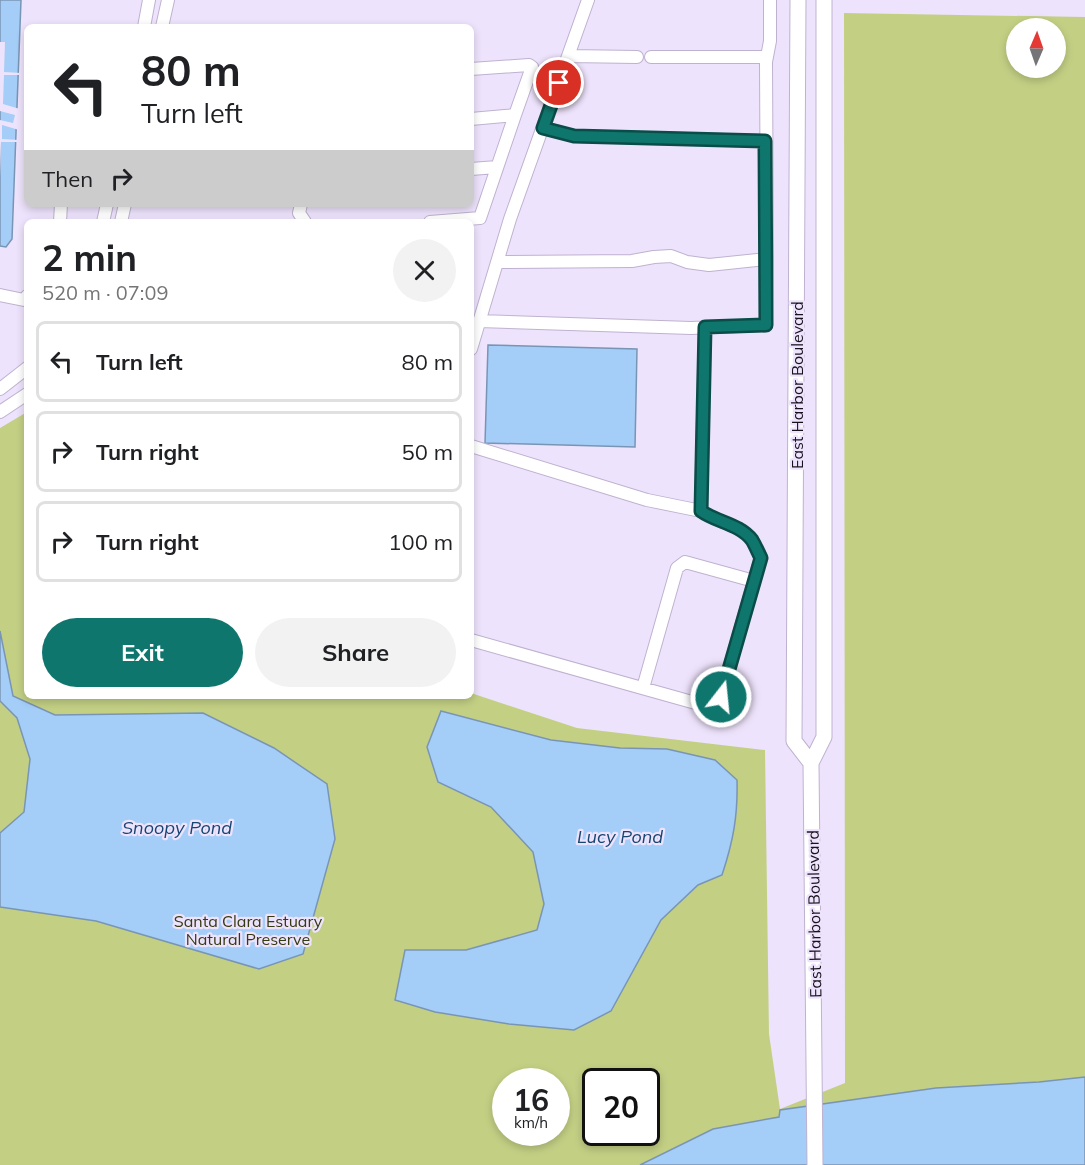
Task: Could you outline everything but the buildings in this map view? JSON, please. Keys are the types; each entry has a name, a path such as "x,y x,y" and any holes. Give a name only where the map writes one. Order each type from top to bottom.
{"main road":[{"name":"East Harbor Boulevard","path":"798,0 794,741 811,763"},
{"name":"East Harbor Boulevard","path":"815,1165 811,763 824,737 824,0"}],"street":[{"path":"145,24 149,0"},
{"path":"163,24 168,0"},
{"path":"474,339 510,219 588,0"},
{"path":"479,321 705,327 766,325 765,141 770,0"},
{"path":"569,56 637,57"},
{"path":"651,57 767,57"},
{"path":"468,219 480,218 532,67 529,64 474,69"},
{"path":"474,119 515,115"},
{"path":"543,128 574,136 765,141"},
{"path":"474,169 497,167"},
{"path":"498,262 632,261 671,256 687,262 709,265 767,259"},
{"path":"0,295 24,300"},
{"path":"701,511 705,327"},
{"path":"0,389 24,370"},
{"path":"0,412 24,396"},
{"path":"474,447 648,500 701,511 739,529 751,538 761,558 721,697 714,705 699,704 474,641"},
{"path":"643,688 677,568 685,562 754,581"}],"green space":[{"name":"Santa Clara Estuary Natural Preserve","path":"844,13 1085,17 1085,1165 0,1165 0,428 24,414 24,699 474,699 474,694 577,728 765,750 769,1034 780,1109 845,1083"}],"water":[{"path":"0,0 21,0 12,239 6,247 0,246"},
{"path":"488,345 637,349 635,447 485,443"},
{"name":"Snoopy Pond","path":"0,631 13,696 55,715 203,713 274,748 327,784 335,839 303,954 259,969 96,921 0,907 0,833 24,812 30,759 17,718 0,701"},
{"name":"Lucy Pond","path":"441,711 551,740 620,748 667,749 715,760 737,780 734,829 722,875 698,885 661,920 611,1011 574,1030 509,1024 435,1012 395,1000 405,950 466,950 537,930 544,904 533,852 491,807 438,782 427,747"},
{"path":"1085,1077 1085,1165 640,1165 713,1129 779,1117 780,1110 936,1088"}],"pier":[{"path":"0,42 5,42 4,72 21,73 21,75 4,75 3,104 20,109 20,112 19,130 2,125 2,139 19,140 19,142 1,142 0,177 0,120 13,123 15,115 0,111"}],"route":[{"path":"559,83 543,128 574,136 765,141 766,325 705,327 701,511 739,529 751,538 761,558 721,697"}]}
